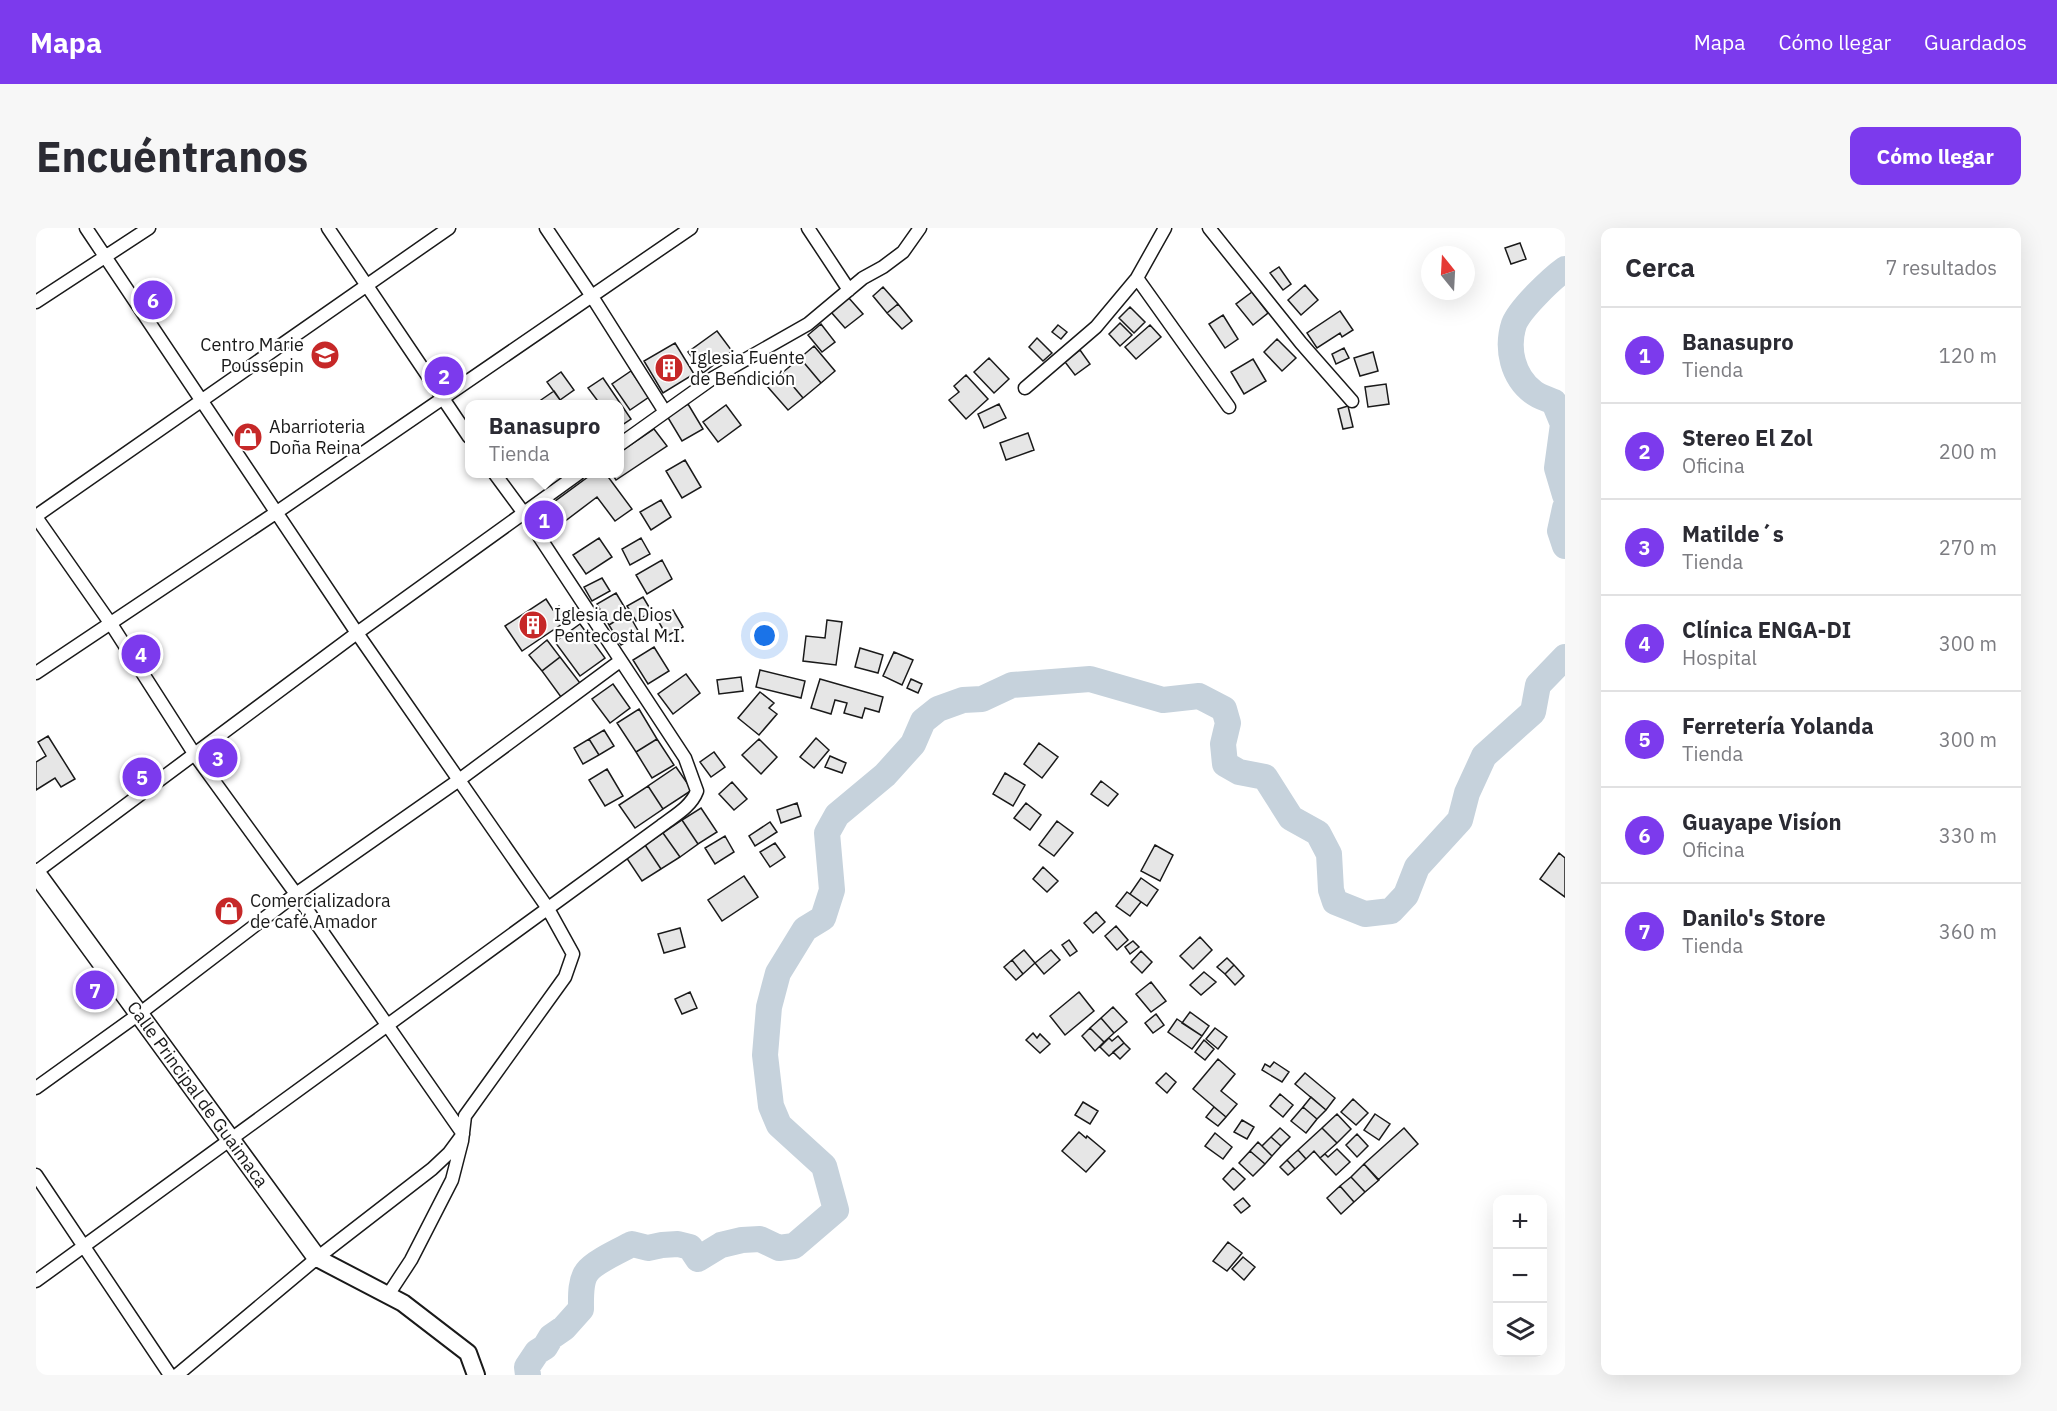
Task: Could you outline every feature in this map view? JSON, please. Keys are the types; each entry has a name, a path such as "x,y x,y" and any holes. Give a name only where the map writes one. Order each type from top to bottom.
{"main road":[{"name":"Calle Principal de Guaimaca","path":"36,872 317,1258"}],"street":[{"path":"86,228 357,633 548,909 573,954 565,977 465,1116 452,1180 411,1260 388,1295"},
{"path":"36,302 150,228"},
{"path":"328,228 465,431"},
{"path":"449,228 36,516 195,755 297,894 463,1134"},
{"path":"546,228 665,412"},
{"path":"36,674 691,228"},
{"path":"808,228 849,290"},
{"path":"624,441 714,378 808,324 862,278 883,267 903,252 920,228"},
{"path":"1025,388 1096,327 1137,278 1165,228"},
{"path":"1209,228 1352,401"},
{"path":"1137,278 1229,407"},
{"path":"36,1281 548,909 686,807 694,798 697,791 685,758 523,512 498,478"},
{"path":"36,872 357,633 572,478"},
{"path":"36,1088 139,1014 297,894 459,780 620,661"},
{"path":"177,1375 317,1258 432,1168 449,1153 463,1134"},
{"path":"36,1175 170,1375"},
{"path":"317,1258 403,1303 468,1353 476,1375"}],"building":[{"path":"1520,243 1526,259 1511,264 1505,248"},
{"path":"1279,267 1291,284 1283,290 1270,273"},
{"path":"1305,285 1318,300 1301,315 1288,300"},
{"path":"883,287 898,304 887,313 873,296"},
{"path":"1252,292 1268,313 1253,325 1236,304"},
{"path":"848,297 863,314 845,328 831,312"},
{"path":"898,304 912,321 902,329 887,313"},
{"path":"1130,307 1145,322 1134,333 1119,318"},
{"path":"1340,311 1353,330 1342,337 1340,333 1317,348 1307,333"},
{"path":"1223,315 1238,339 1225,348 1209,324"},
{"path":"1120,323 1132,335 1120,346 1109,334"},
{"path":"821,324 835,342 822,352 808,335"},
{"path":"1058,325 1067,332 1061,339 1052,332"},
{"path":"1150,325 1161,337 1136,359 1125,347"},
{"path":"717,331 732,351 703,373 688,352"},
{"path":"1037,338 1052,353 1043,361 1029,347"},
{"path":"1277,339 1296,358 1282,371 1264,352"},
{"name":"Iglesia Fuente de Bendición","path":"675,343 694,374 663,393 644,361"},
{"path":"814,346 835,371 821,383 800,358"},
{"path":"1344,348 1349,358 1336,364 1332,354"},
{"path":"1080,350 1090,364 1075,375 1065,362"},
{"path":"1373,352 1378,371 1360,376 1354,358"},
{"path":"800,358 821,383 803,398 782,373"},
{"path":"989,358 1009,379 994,393 974,372"},
{"path":"1253,359 1266,381 1244,394 1231,372"},
{"path":"631,371 649,397 630,410 612,384"},
{"path":"561,372 574,390 560,400 547,382"},
{"path":"782,373 803,398 788,410 767,386"},
{"path":"966,375 988,399 966,419 949,400 959,392 954,386"},
{"path":"603,378 618,400 597,400 588,388"},
{"path":"1386,384 1389,404 1368,407 1365,387"},
{"path":"554,391 560,400 541,400"},
{"path":"688,404 703,429 682,441 667,416"},
{"path":"999,404 1006,418 984,428 978,414"},
{"path":"726,405 741,425 718,442 703,422"},
{"path":"1348,406 1353,427 1343,429 1338,409"},
{"path":"624,409 631,419 624,424"},
{"path":"654,429 667,446 624,475 624,450"},
{"path":"1028,433 1034,450 1006,460 1000,443"},
{"path":"685,460 701,487 682,498 666,471"},
{"path":"587,478 609,478 632,509 615,521 597,497 556,528 543,510"},
{"path":"661,500 671,517 651,530 640,512"},
{"path":"599,538 612,557 586,574 573,555"},
{"path":"641,538 650,554 630,565 622,549"},
{"path":"662,560 672,579 647,594 636,575"},
{"path":"602,578 610,591 592,601 584,587"},
{"path":"616,593 628,613 609,625 597,604"},
{"path":"643,597 652,612 636,621 627,606"},
{"name":"Iglesia de Dios Pentecostal M.I.","path":"546,599 553,610 559,606 563,613 557,617 562,624 522,651 505,626"},
{"path":"673,610 683,627 667,636 657,619"},
{"path":"628,613 640,634 621,645 609,625"},
{"path":"827,620 842,622 836,665 803,661 806,636 825,638"},
{"path":"580,624 605,658 580,676 555,642"},
{"path":"547,640 560,657 542,671 529,655"},
{"path":"654,647 669,671 648,684 633,660"},
{"path":"860,648 883,655 878,673 855,667"},
{"path":"894,652 913,660 902,685 883,676"},
{"path":"560,657 580,683 561,697 542,671"},
{"path":"760,670 805,681 801,698 756,687"},
{"path":"686,674 700,693 673,714 658,694"},
{"path":"741,677 743,691 719,694 717,680"},
{"path":"820,679 883,697 879,712 865,708 862,718 844,713 847,703 835,700 831,714 811,708"},
{"path":"911,679 922,684 918,693 907,688"},
{"path":"613,684 630,708 610,723 592,699"},
{"path":"760,692 774,703 769,708 777,714 759,735 738,718"},
{"path":"639,709 657,739 636,752 617,723"},
{"path":"604,730 614,746 599,755 589,739"},
{"path":"48,736 75,779 61,787 55,778 36,790 36,762 46,756 38,742"},
{"path":"816,738 829,750 814,768 800,757"},
{"path":"589,739 599,755 583,764 574,748"},
{"path":"657,739 674,765 652,778 636,752"},
{"path":"759,739 777,757 761,774 742,755"},
{"path":"1039,743 1058,757 1042,778 1024,764"},
{"path":"714,752 725,767 711,777 700,762"},
{"path":"830,756 846,763 842,773 825,767"},
{"path":"676,767 692,790 663,809 648,786"},
{"path":"607,769 623,796 605,806 589,780"},
{"path":"1005,773 1025,785 1013,806 993,794"},
{"path":"1101,781 1118,794 1108,806 1091,794"},
{"path":"732,782 747,799 734,810 719,794"},
{"path":"648,786 663,809 635,828 619,805"},
{"path":"797,803 801,816 781,823 777,810"},
{"path":"1026,803 1041,815 1030,830 1014,818"},
{"path":"701,808 717,832 698,844 682,820"},
{"path":"682,820 698,844 680,857 663,833"},
{"path":"1057,821 1073,833 1054,856 1039,845"},
{"path":"770,822 777,832 755,846 749,836"},
{"path":"663,833 680,857 661,869 645,845"},
{"path":"725,836 734,852 715,864 705,848"},
{"path":"775,843 785,857 770,867 760,852"},
{"path":"645,845 661,869 642,881 626,857"},
{"path":"1155,845 1173,855 1160,881 1141,871"},
{"path":"1559,853 1565,858 1565,897 1540,879"},
{"path":"1043,867 1058,881 1047,892 1033,879"},
{"path":"744,876 758,897 722,921 708,900"},
{"path":"1141,878 1158,890 1147,906 1130,894"},
{"path":"1127,892 1141,902 1130,916 1116,906"},
{"path":"1096,912 1105,922 1093,933 1084,923"},
{"path":"1116,926 1128,940 1117,950 1105,936"},
{"path":"680,928 685,947 664,953 658,934"},
{"path":"1200,937 1212,950 1193,969 1180,956"},
{"path":"1069,940 1077,951 1070,956 1062,945"},
{"path":"1133,941 1139,947 1130,954 1125,947"},
{"path":"1024,950 1035,963 1023,974 1012,960"},
{"path":"1051,950 1060,960 1044,974 1035,963"},
{"path":"1141,951 1152,962 1142,973 1131,962"},
{"path":"1227,958 1234,965 1225,974 1217,967"},
{"path":"1012,960 1023,974 1016,980 1004,967"},
{"path":"1234,965 1244,976 1235,985 1225,974"},
{"path":"1204,972 1216,982 1201,995 1190,985"},
{"path":"1151,982 1166,1001 1151,1012 1136,994"},
{"path":"690,992 697,1008 682,1014 675,999"},
{"path":"1079,992 1094,1011 1065,1035 1050,1016"},
{"path":"1113,1007 1127,1022 1114,1033 1101,1018"},
{"path":"1190,1012 1209,1026 1202,1036 1182,1023"},
{"path":"1156,1014 1164,1025 1153,1033 1145,1023"},
{"path":"1101,1018 1114,1033 1104,1042 1090,1028"},
{"path":"1177,1019 1202,1036 1192,1049 1168,1032"},
{"path":"1090,1028 1104,1042 1095,1051 1082,1036"},
{"path":"1215,1028 1227,1037 1218,1049 1206,1039"},
{"path":"1033,1033 1037,1038 1040,1034 1050,1044 1040,1053 1026,1040"},
{"path":"1118,1036 1124,1043 1109,1056 1100,1047 1109,1038 1112,1041"},
{"path":"1204,1040 1214,1049 1205,1060 1195,1052"},
{"path":"1124,1043 1130,1049 1120,1059 1113,1052"},
{"path":"1218,1059 1235,1074 1221,1091 1237,1104 1226,1117 1193,1089"},
{"path":"1274,1062 1289,1072 1282,1082 1262,1070 1265,1064 1270,1067"},
{"path":"1166,1073 1176,1082 1167,1093 1156,1083"},
{"path":"1305,1073 1335,1098 1326,1110 1295,1084"},
{"path":"1280,1094 1293,1105 1283,1117 1270,1106"},
{"path":"1311,1097 1326,1110 1317,1119 1303,1107"},
{"path":"1353,1099 1368,1113 1356,1125 1341,1112"},
{"path":"1083,1102 1098,1111 1090,1124 1075,1115"},
{"path":"1214,1107 1226,1117 1218,1126 1206,1117"},
{"path":"1303,1107 1317,1119 1306,1133 1291,1121"},
{"path":"1337,1114 1351,1129 1337,1143 1322,1128"},
{"path":"1375,1114 1390,1124 1379,1140 1364,1130"},
{"path":"1242,1120 1254,1127 1247,1139 1234,1132"},
{"path":"1280,1128 1290,1137 1281,1146 1271,1137"},
{"path":"1322,1128 1337,1143 1320,1158 1314,1151 1306,1159 1298,1150"},
{"path":"1404,1128 1418,1144 1378,1180 1364,1164"},
{"path":"1079,1132 1105,1151 1086,1172 1062,1151"},
{"path":"1215,1133 1232,1147 1223,1159 1205,1146"},
{"path":"1357,1134 1368,1146 1357,1157 1346,1145"},
{"path":"1271,1137 1281,1146 1272,1156 1262,1146"},
{"path":"1258,1142 1272,1156 1265,1164 1250,1151"},
{"path":"1337,1149 1350,1162 1336,1175 1320,1158 1325,1154 1328,1157"},
{"path":"1298,1150 1306,1159 1295,1169 1287,1160"},
{"path":"1250,1151 1265,1164 1253,1176 1239,1163"},
{"path":"1287,1160 1295,1169 1288,1175 1280,1167"},
{"path":"1364,1164 1379,1180 1365,1192 1351,1177"},
{"path":"1233,1168 1245,1179 1234,1190 1223,1179"},
{"path":"1351,1177 1365,1192 1354,1202 1340,1186"},
{"path":"1340,1186 1354,1202 1341,1214 1327,1198"},
{"path":"1243,1198 1250,1206 1241,1213 1234,1205"},
{"path":"1228,1242 1242,1253 1227,1271 1213,1261"},
{"path":"1243,1257 1255,1267 1244,1280 1232,1269"}],"waterway":[{"path":"1565,269 1544,287 1517,318 1511,343 1513,362 1520,379 1535,394 1554,402 1563,424 1557,468 1565,495"},
{"path":"1565,508 1560,531 1565,546"},
{"path":"528,1375 527,1367 537,1352 545,1347 551,1337 564,1328 581,1309 582,1285 587,1272 595,1264 615,1253 632,1244 648,1248 678,1244 690,1247 698,1259 721,1245 742,1240 760,1239 779,1248 794,1246 836,1210 824,1166 779,1125 771,1106 765,1055 769,1007 778,973 805,929 823,918 832,890 827,833 837,815 885,775 913,744 923,721 938,709 963,700 982,699 1012,685 1090,679 1163,700 1199,696 1224,709 1228,723 1223,744 1225,764 1239,772 1265,777 1291,818 1318,833 1329,854 1331,890 1335,902 1365,914 1391,911 1406,895 1417,867 1460,820 1467,793 1484,756 1533,712 1538,685 1565,657"}],"place":[{"name":"Guayape Visíon","path":"153,300"},
{"name":"Centro Marie Poussepin","path":"325,355"},
{"name":"Iglesia Fuente de Bendición","path":"669,368"},
{"name":"Stereo El Zol","path":"444,376"},
{"name":"Abarrioteria Doña Reina","path":"248,437"},
{"name":"Banasupro","path":"544,520"},
{"name":"Iglesia de Dios Pentecostal M.I.","path":"533,625"},
{"name":"Clínica ENGA-DI","path":"141,654"},
{"name":"Matilde´s","path":"218,758"},
{"name":"Ferretería Yolanda","path":"142,777"},
{"name":"Comercializadora de café Amador","path":"229,911"},
{"name":"Danilo's Store","path":"95,990"}]}
